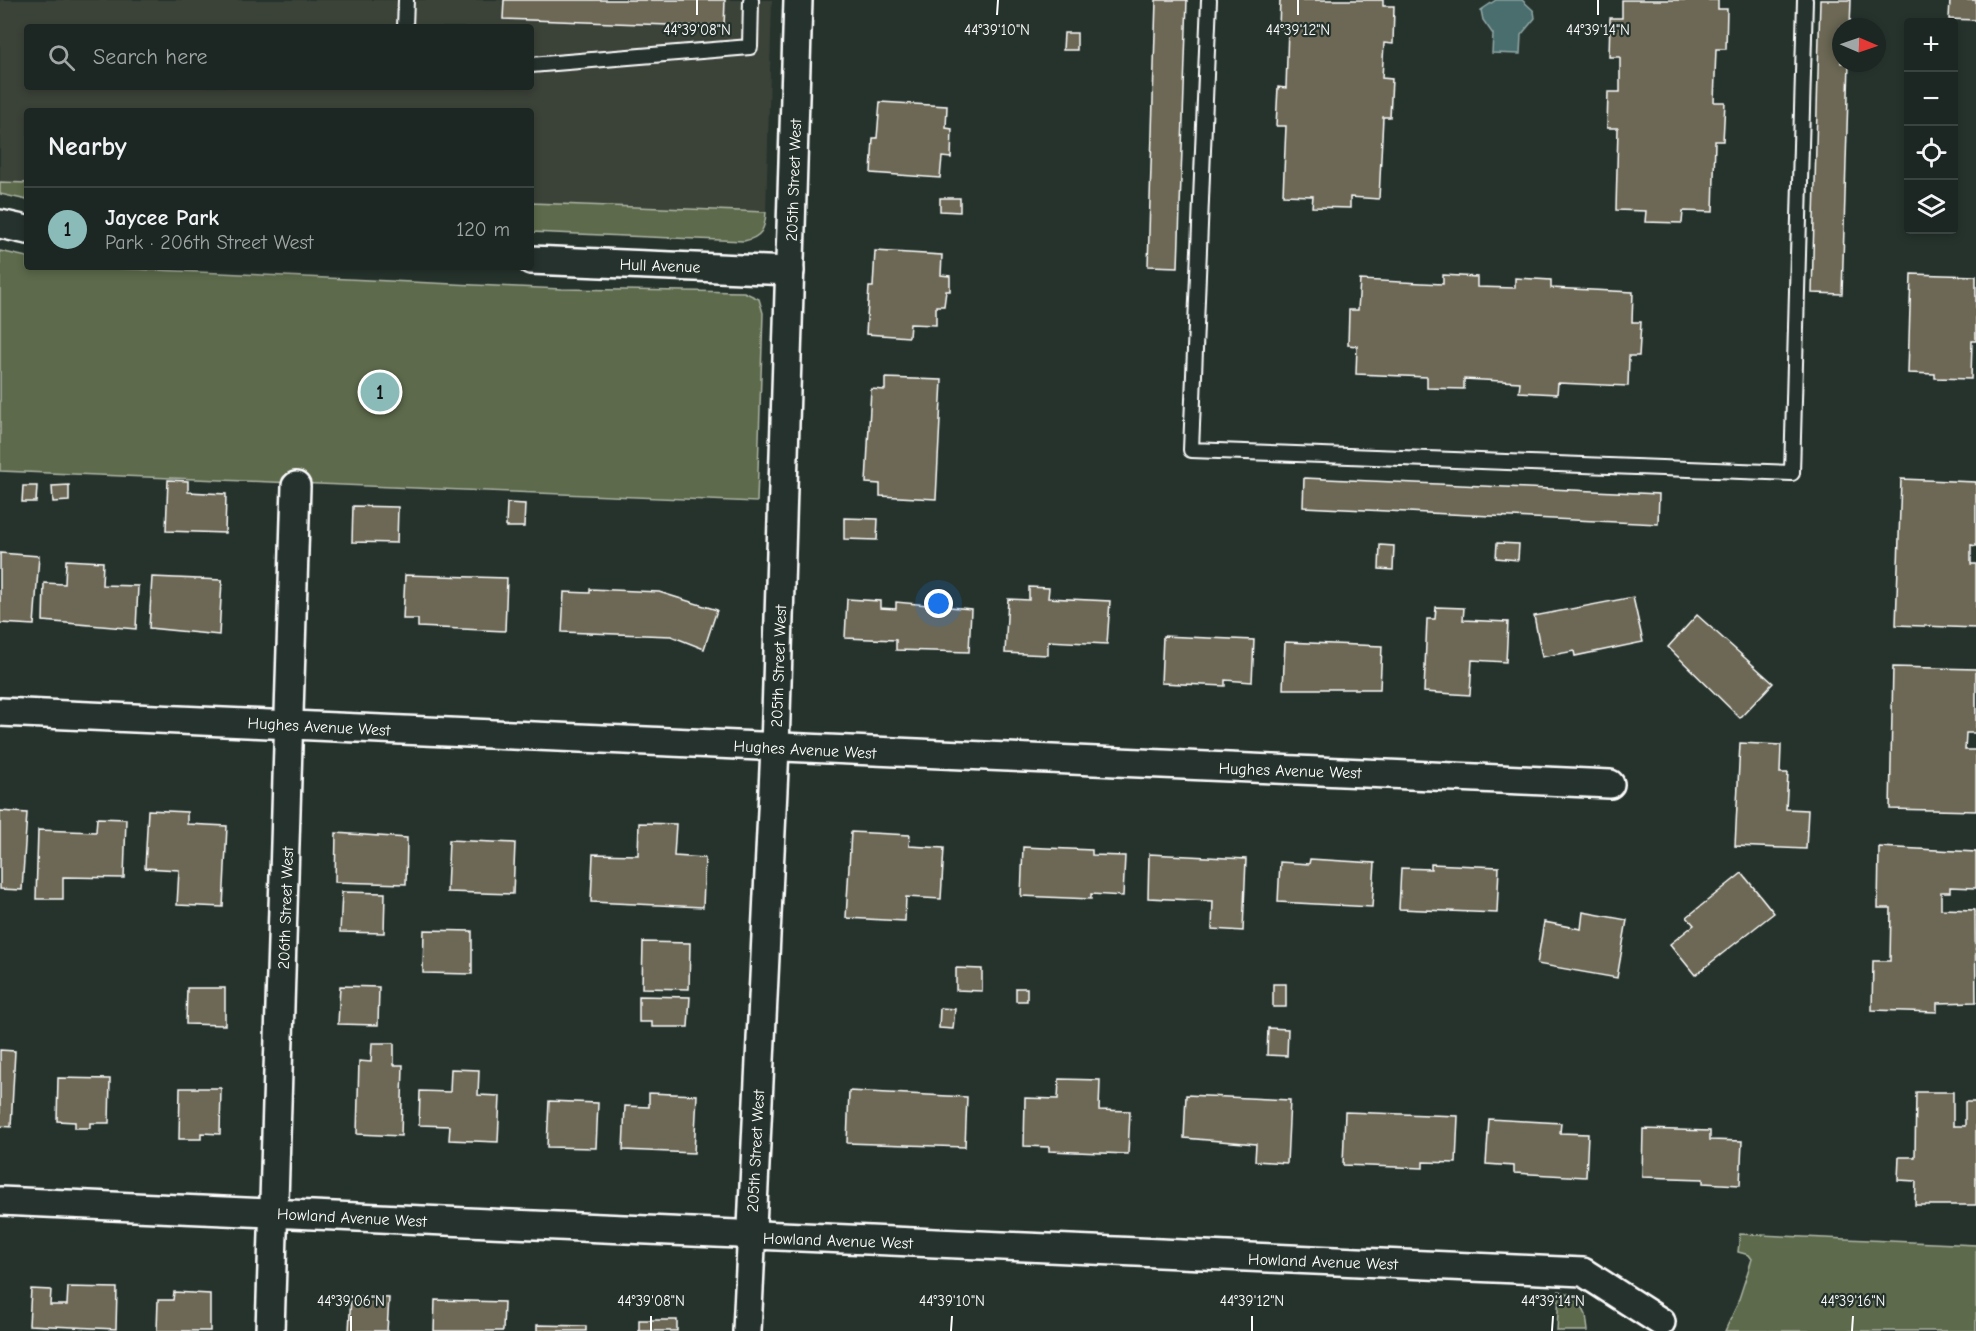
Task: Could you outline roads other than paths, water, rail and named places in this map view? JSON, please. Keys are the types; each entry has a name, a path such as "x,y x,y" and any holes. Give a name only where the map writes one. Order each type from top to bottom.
{"street":[{"name":"205th Street West","path":"747,1331 775,748 798,0"},
{"path":"0,224 24,229"},
{"name":"Hull Avenue","path":"534,260 790,271"},
{"name":"206th Street West","path":"270,1331 296,486"},
{"name":"Hughes Avenue West","path":"0,712 1610,784"},
{"name":"Howland Avenue West","path":"0,1201 1583,1272 1661,1322"}],"lane":[{"path":"405,24 406,0"},
{"path":"534,65 750,47 751,0"},
{"path":"1209,0 1191,450 1792,473 1805,0"}],"water":[{"path":"1496,0 1522,0 1534,11 1535,18 1521,35 1520,54 1492,53 1493,34 1483,20 1481,10"}],"place":[{"name":"Jaycee Park","path":"380,392"}]}
